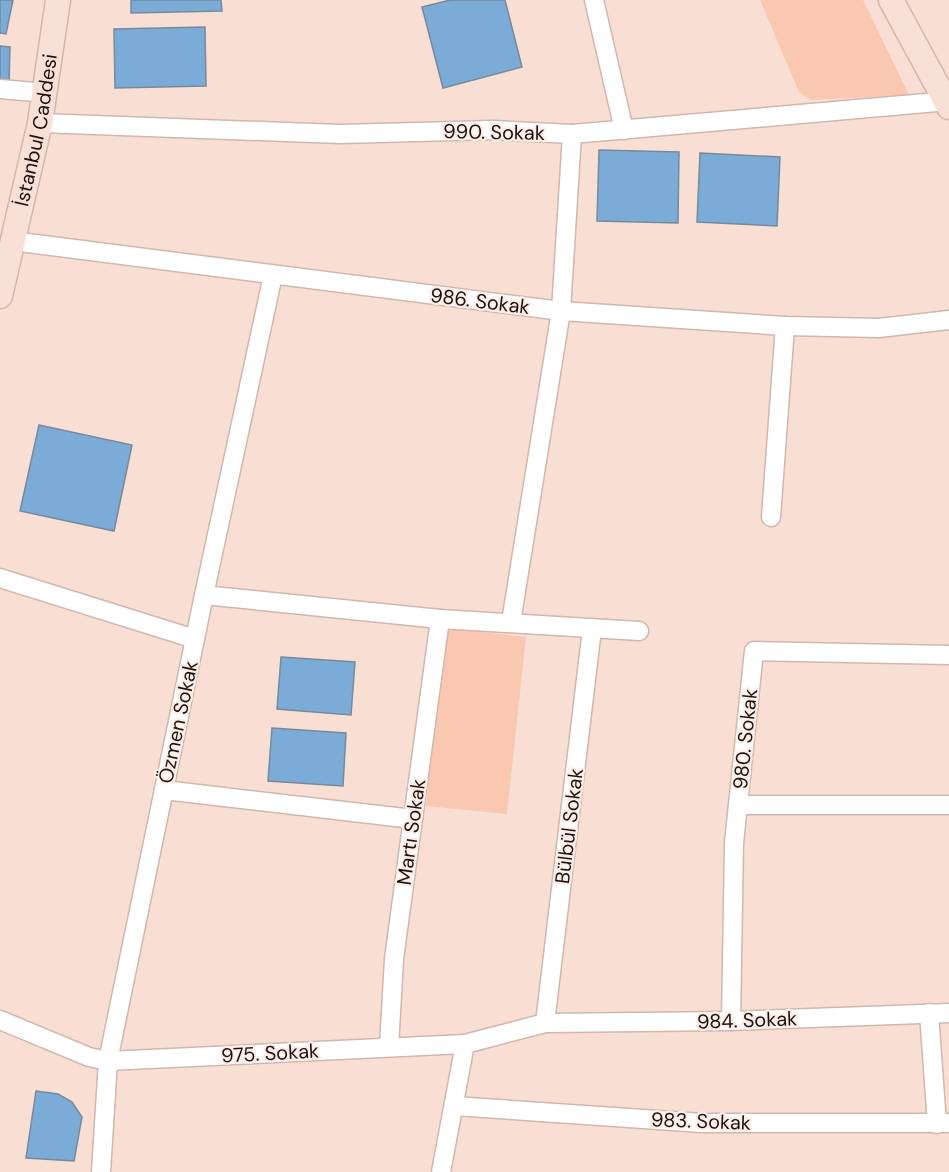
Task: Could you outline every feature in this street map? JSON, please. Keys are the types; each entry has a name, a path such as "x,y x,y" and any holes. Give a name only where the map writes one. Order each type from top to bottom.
{"main road":[{"name":"İstanbul Caddesi","path":"0,296 46,93 58,0"},
{"path":"891,0 948,103"}],"street":[{"path":"594,0 624,129"},
{"path":"0,89 46,93"},
{"name":"990. Sokak","path":"40,123 340,134 493,130 572,134 948,103"},
{"path":"511,622 561,311 572,134"},
{"name":"986. Sokak","path":"12,242 561,311 785,326 879,328 949,320"},
{"name":"Özmen Sokak","path":"101,1172 108,1061 273,275"},
{"path":"771,516 785,326"},
{"path":"0,578 195,639"},
{"path":"204,595 440,619 639,631"},
{"name":"Martı Sokak","path":"389,1047 394,959 440,619"},
{"name":"Bülbül Sokak","path":"545,1023 592,628"},
{"name":"980. Sokak","path":"731,1021 734,843 754,651 949,655"},
{"path":"164,790 413,819"},
{"path":"738,805 949,805"},
{"path":"929,1013 943,1124"},
{"name":"984. Sokak","path":"545,1023 731,1021 949,1013"},
{"name":"975. Sokak","path":"0,1020 89,1057 108,1061 465,1044 545,1023"},
{"path":"441,1172 465,1044"},
{"name":"983. Sokak","path":"454,1106 702,1123 943,1124"}],"shaded area":[{"path":"760,0 863,0 909,95 811,100 799,92"},
{"path":"446,628 526,637 507,814 426,806"}],"building":[{"path":"0,0 13,0 6,34 0,33"},
{"path":"131,0 221,0 222,11 131,13"},
{"path":"450,0 505,0 522,67 443,88 422,7"},
{"path":"205,27 206,86 115,88 114,29"},
{"path":"0,46 10,47 9,83 0,82"},
{"path":"599,150 679,152 678,223 597,221"},
{"path":"700,153 780,157 777,226 697,222"},
{"path":"39,425 132,445 114,531 20,511"},
{"path":"281,657 355,662 351,715 277,709"},
{"path":"272,728 346,733 343,786 268,781"},
{"path":"36,1091 58,1094 72,1102 82,1117 74,1161 26,1158"}]}
